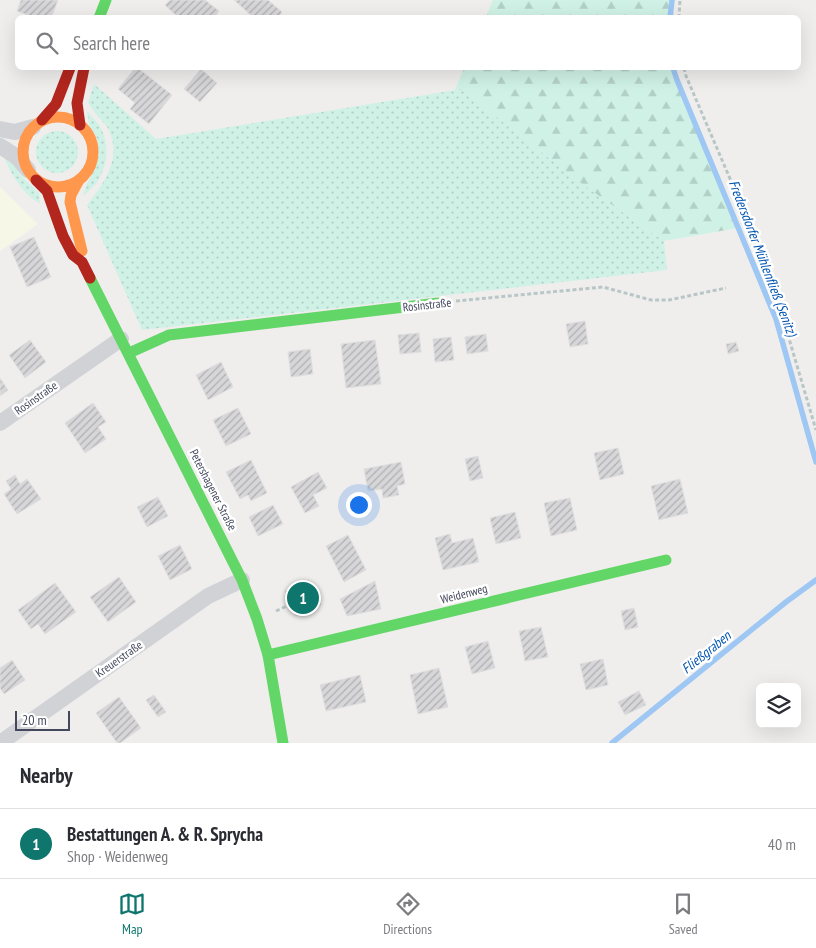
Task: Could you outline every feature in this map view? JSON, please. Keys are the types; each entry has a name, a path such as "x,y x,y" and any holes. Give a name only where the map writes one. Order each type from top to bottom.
{"street":[{"path":"100,15 106,0"},
{"name":"Petershagener Straße","path":"69,70 56,104 27,135 23,146 23,158 32,175 46,191 63,236 73,255 82,262 242,580 268,655 283,743"},
{"name":"Petershagener Straße","path":"82,262 83,253 70,202 71,195 79,180 91,164 93,154 92,143 76,115 76,98 83,70"},
{"path":"0,129 15,132 52,117 63,117 73,120 80,125"},
{"path":"0,146 17,157 32,175 47,186 60,187 70,185 79,180"},
{"name":"Rosinstraße","path":"0,423 125,346 169,336 438,303"},
{"name":"Weidenweg","path":"268,655 666,560"},
{"name":"Kreuerstraße","path":"0,743 208,596 242,580"}],"path":[{"path":"679,15 680,0"},
{"path":"684,70 756,237 785,325 816,430"},
{"name":"Rosinstraße","path":"438,303 604,287 651,300 669,300 726,288"},
{"path":"275,612 291,604"}],"shaded area":[{"path":"0,187 38,224 0,251"}],"green space":[{"path":"493,0 672,0 670,15 487,15"},
{"path":"463,70 671,70 738,228 664,241 578,181 462,90 455,90"},
{"path":"94,84 156,139 462,89 578,181 664,241 667,270 142,330 87,205 100,188 113,159 112,138 107,127 88,102"},
{"path":"87,111 102,130 106,142 106,160 96,184 83,196 98,155 96,136 89,126"},
{"path":"61,131 69,134 75,140 78,152 75,164 69,170 53,173 45,170 39,164 36,148 39,140 45,134"},
{"path":"4,157 11,159 21,176 39,193 40,204 18,184"}],"building":[{"path":"21,0 58,0 52,15 27,15 17,11"},
{"path":"170,0 205,0 219,11 216,15 176,15 165,5"},
{"path":"234,0 268,0 282,12 280,15 251,15"},
{"path":"133,70 141,70 172,95 149,124 130,109 135,103 118,89"},
{"path":"200,70 217,83 200,102 184,89"},
{"path":"34,237 51,277 27,287 10,247"},
{"path":"585,321 588,344 570,347 566,324"},
{"path":"419,333 421,352 400,354 398,335"},
{"path":"486,334 488,351 467,354 465,337"},
{"path":"451,337 454,360 435,362 433,339"},
{"path":"30,340 46,362 25,378 9,355"},
{"path":"375,340 381,384 346,388 341,344"},
{"path":"736,342 739,351 728,354 726,344"},
{"path":"310,349 313,374 291,377 288,352"},
{"path":"221,362 233,387 208,400 196,375"},
{"path":"0,378 8,390 0,396"},
{"path":"93,403 106,422 98,427 106,439 85,453 65,423"},
{"path":"238,408 251,434 226,446 213,420"},
{"path":"618,448 624,474 600,480 594,453"},
{"path":"478,456 483,478 470,481 465,459"},
{"path":"251,460 267,493 251,501 248,495 240,499 226,472"},
{"path":"401,462 405,484 397,486 399,495 383,498 382,489 368,491 364,469"},
{"path":"318,472 327,488 313,495 319,506 305,513 291,487"},
{"path":"15,475 20,484 27,479 41,499 17,514 4,494 11,489 6,481"},
{"path":"680,479 688,513 659,520 651,486"},
{"path":"158,497 168,516 147,527 137,507"},
{"path":"570,498 577,530 551,536 544,503"},
{"path":"273,505 283,524 258,536 249,517"},
{"path":"515,512 521,538 496,544 490,518"},
{"path":"450,534 452,543 473,538 479,562 443,570 435,538"},
{"path":"348,535 366,570 344,582 326,546"},
{"path":"180,545 192,569 170,580 158,556"},
{"path":"119,577 136,602 108,622 90,597"},
{"path":"309,580 321,605 296,616 285,591"},
{"path":"375,581 381,609 347,616 340,599"},
{"path":"55,583 76,612 45,634 38,624 31,629 18,610"},
{"path":"634,608 638,627 625,630 621,611"},
{"path":"541,627 548,657 525,661 519,631"},
{"path":"488,641 495,668 472,674 465,647"},
{"path":"603,659 608,685 586,690 580,664"},
{"path":"12,660 25,680 4,694 0,688 0,668"},
{"path":"439,668 448,707 418,714 410,675"},
{"path":"360,675 366,702 326,711 320,685"},
{"path":"639,691 646,705 625,715 618,702"},
{"path":"154,695 166,712 158,717 146,700"},
{"path":"119,697 141,728 120,743 117,743 96,713"}],"waterway":[{"name":"Fredersdorfer Mühlenfließ (Senitz)","path":"670,15 672,0"},
{"name":"Fredersdorfer Mühlenfließ (Senitz)","path":"674,70 776,319 816,462"},
{"name":"Fließgraben","path":"612,743 786,602 816,580"}],"traffic: fast":[{"path":"100,15 106,0"},
{"path":"90,278 242,580 268,655 283,743"},
{"path":"129,353 169,335 438,303"},
{"path":"268,655 666,560"}],"traffic: slow":[{"path":"58,117 71,120 83,127 90,139 93,152 90,165 83,177 71,184 58,187 45,184 33,177 26,165 23,152 26,139 33,127 45,120 58,117"},
{"path":"79,180 71,195 70,202 82,251"}],"traffic: jam":[{"path":"42,120 56,104 69,70"},
{"path":"80,125 77,103 84,70"},
{"path":"36,180 47,191 63,236 73,255 82,262 90,278"}],"place":[{"name":"Bestattungen A. & R. Sprycha","path":"303,598"}]}
